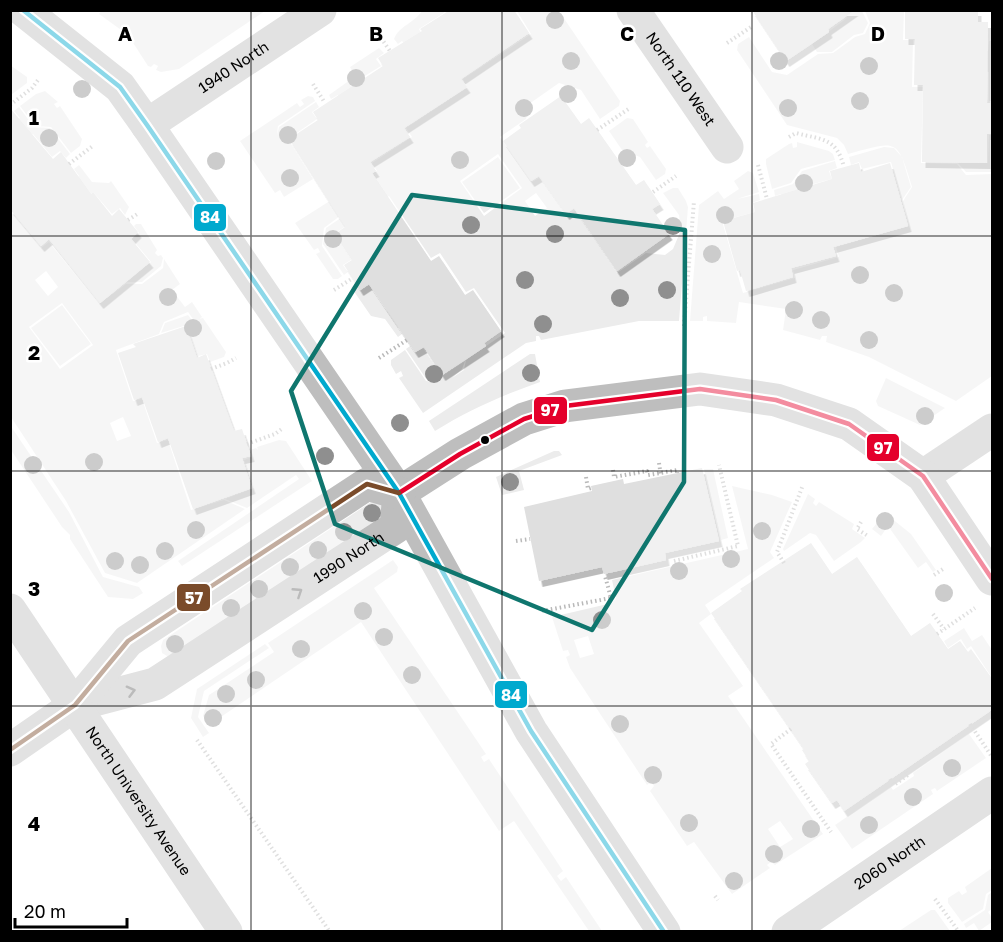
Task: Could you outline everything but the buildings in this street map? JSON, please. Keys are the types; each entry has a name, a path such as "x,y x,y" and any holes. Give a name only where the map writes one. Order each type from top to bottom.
{"main road":[{"path":"23,10 120,87 147,125 399,494 531,731 664,932"},
{"name":"1940 North","path":"147,125 320,10"},
{"name":"North 110 West","path":"633,10 741,154"},
{"path":"399,494 524,419 565,406 700,389 776,400 849,424 923,476 993,579"},
{"path":"923,476 993,430"},
{"name":"1990 North","path":"10,750 75,705 129,641 367,483 399,494 396,527 277,606 156,684 75,705"},
{"name":"North University Avenue","path":"10,610 226,932"},
{"name":"2060 North","path":"788,932 993,793"}],"path":[{"path":"727,43 751,27"},
{"path":"381,38 390,51"},
{"path":"10,105 32,88 38,80"},
{"path":"313,84 326,103"},
{"path":"597,130 630,108"},
{"path":"789,137 796,133 828,142 837,148 844,167"},
{"path":"69,164 94,145"},
{"path":"741,154 758,166 767,199"},
{"path":"652,192 676,176"},
{"path":"684,326 694,201"},
{"path":"128,220 139,213"},
{"path":"334,290 352,278"},
{"path":"379,358 407,340"},
{"path":"211,369 236,358"},
{"path":"247,444 275,434 284,428"},
{"path":"659,463 661,474"},
{"path":"674,561 738,546 718,465"},
{"path":"613,470 614,477 648,471 648,475 677,470 677,473"},
{"path":"586,477 588,489 591,488"},
{"path":"784,562 777,552 803,485"},
{"path":"861,522 857,529 868,536"},
{"path":"516,541 530,539"},
{"path":"934,575 940,571"},
{"path":"542,611 611,598 605,576"},
{"path":"937,634 975,608"},
{"path":"933,614 944,629"},
{"path":"970,724 993,758"},
{"path":"791,729 771,744 831,832"},
{"path":"197,740 330,932"},
{"path":"890,779 894,785 908,775 904,770"},
{"path":"936,899 959,932"}],"highlighted area":[{"path":"412,195 685,230 684,482 592,630 335,524 291,391"}],"shaded area":[{"path":"101,10 265,11 179,69 161,72 156,70 158,66 154,64 151,67 148,66 128,35 99,14"},
{"path":"422,11 443,11 444,13 419,29 424,38 408,49 402,41 398,44 394,39 396,35"},
{"path":"517,11 559,11 620,101 619,106 600,119 581,90 559,83 529,104 526,119 500,137 532,182 539,178 566,216 575,211 617,273 646,253 665,255 673,249 681,230 679,215 663,193 678,188 688,207 679,321 639,321 541,340 539,336 536,336 536,341 526,343 423,413 399,378 403,376 401,371 396,374 391,360 405,350 426,381 432,382 427,380 406,349 410,346 415,353 423,348 442,376 465,361 462,369 452,378 464,370 466,360 505,333 474,288 466,292 440,253 431,258 389,196 359,216 344,213 324,228 322,246 342,276 338,279 333,279 316,254 320,252 318,248 314,250 295,223 377,171 372,163 412,137 406,128 467,88 463,79 531,34","holes":["498,154 522,188 484,216 460,181","536,193 547,208 535,216 525,201"]},
{"path":"843,11 862,11 868,23 863,33 854,35 832,52 817,52 812,44 847,18"},
{"path":"865,11 904,11 903,40 913,40 912,87 923,87 921,163 957,164 966,175 992,174 992,376 956,401 869,357 826,342 827,336 822,336 820,340 783,330 786,309 739,302 736,323 707,321 707,316 703,317 703,321 690,321 699,205 718,191 724,199 739,189 734,181 748,171 753,173 759,192 737,199 759,194 760,200 752,203 755,212 722,221 743,293 795,278 793,270 839,257 836,247 909,226 903,201 912,187 898,151 886,146 848,154 844,145 837,138 787,125 737,50 738,44 749,37 772,72 787,75 818,54 833,53 855,37 865,34 870,23"},
{"path":"989,41 992,41 992,101 989,101 989,72 979,71 978,51 988,51"},
{"path":"379,48 384,53 376,59 381,66 355,82 361,91 344,103 338,95 331,99 329,95 350,80 352,71 350,67"},
{"path":"10,65 27,77 27,83 11,95"},
{"path":"45,91 58,102 54,104 57,108 60,106 82,139 80,146 71,153 51,127 35,126 20,106 36,94"},
{"path":"308,96 313,97 315,101 278,126 277,135 279,127 316,102 319,107 312,112 317,119 288,139 313,179 284,197 280,190 275,193 240,141 297,103 300,107 304,104 301,100"},
{"path":"19,107 34,127 50,128 70,154 66,158 60,151 52,157 33,134 25,140 12,124 20,118 14,111"},
{"path":"627,118 633,119 648,142 645,145 647,148 650,146 666,169 665,174 656,180 640,157 622,150 609,131"},
{"path":"989,135 992,135 992,172 966,172 958,163 988,163"},
{"path":"797,142 829,151 835,160 801,169 791,183 772,189 766,159 789,144 792,143 793,148 797,147"},
{"path":"884,147 894,148 902,157 911,187 902,200 891,162 862,169 859,162 851,165 849,157"},
{"path":"498,157 520,188 484,213 462,182"},
{"path":"835,161 837,168 829,171 832,179 803,187 805,197 784,203 781,194 775,196 774,190 793,184 802,171"},
{"path":"79,165 92,182 109,183 111,181 129,207 125,215 120,208 112,214 93,192 86,197 73,182 79,176 74,169"},
{"path":"10,211 41,248 49,242 99,304 126,284 142,284 163,268 164,259 180,284 172,290 185,307 192,302 202,317 193,319 188,312 164,322 159,334 116,350 133,401 142,399 157,443 168,440 191,510 224,500 245,509 137,583 105,573 66,501 11,417","holes":["46,271 58,287 48,296 35,280","62,303 93,345 60,369 29,327","123,417 131,436 117,441 110,423"]},
{"path":"345,215 358,218 334,234 351,260 343,265 348,272 344,275 323,244 326,228"},
{"path":"141,224 157,250 155,253 163,258 161,266 142,282 127,282 151,262 132,239 139,233 134,226"},
{"path":"356,284 360,291 369,285 386,310 406,322 398,328 402,334 398,337 385,319 371,316 351,287"},
{"path":"62,305 91,344 60,366 31,328"},
{"path":"188,315 192,320 203,318 226,352 224,357 210,362 207,354 198,356 187,325 161,333 165,323"},
{"path":"530,354 535,354 540,382 486,404 435,431 429,421"},
{"path":"886,378 945,408 920,425 878,406 876,401"},
{"path":"10,425 69,512 103,577 139,587 143,593 133,599 108,597 70,539 70,535 62,527 11,450"},
{"path":"279,440 286,441 312,481 182,566 178,561 299,479 296,475 247,508 225,499 254,488 244,460 252,457 250,450 256,448 258,450 257,447"},
{"path":"554,451 559,451 562,455 519,471 524,490 502,495 496,477"},
{"path":"704,469 713,469 728,538 721,540"},
{"path":"732,486 792,502 770,552 774,558 705,605 711,614 699,623 743,686 728,696 823,834 775,865 771,862 767,865 770,868 732,894 694,842 687,846 650,791 654,786 651,782 647,785 570,668 566,657 570,655 568,650 563,651 552,617 612,603 616,598 612,580 748,549","holes":["588,636 594,654 580,658 574,640","780,821 793,839 780,847 768,829"]},
{"path":"808,494 815,499 813,503 816,506 819,502 854,524 852,529 865,538 834,561 816,535 810,533 784,551"},
{"path":"371,502 383,505 381,517 174,655 167,656 162,653 163,640"},
{"path":"885,513 911,534 936,570 933,572 926,562 918,568 888,526 881,536 872,529"},
{"path":"393,560 398,567 397,572 374,588 486,754 481,757 484,762 489,759 563,871 557,876 561,881 566,877 602,931 589,931 514,821 499,831 361,622 209,725 203,716 209,695 274,652 268,643"},
{"path":"964,628 972,641 982,635 992,650 992,678 971,646 967,649 961,639 948,648 944,641"},
{"path":"265,644 269,648 204,691 198,717 209,733 203,737 191,718 197,689"},
{"path":"969,734 986,758 937,791 935,788 931,790 933,794 852,849 835,825 891,787 893,790 914,776 913,773"},
{"path":"992,868 992,890 986,894 983,909 962,922 948,903 948,898 959,891 962,895 967,892 965,887"},
{"path":"992,892 992,909 988,912 992,922 979,931 974,923 966,928 964,924 985,910 988,895"},
{"path":"931,910 935,910 950,931 899,931"}],"transit line":[{"name":"84","path":"23,10 120,87 147,125 399,493 531,731 664,932"},
{"name":"97","path":"399,493 460,454 524,419 565,406 700,389 776,400 849,424 923,476 992,579"},
{"name":"57","path":"10,750 75,705 128,641 134,637 367,484 399,493"}]}
